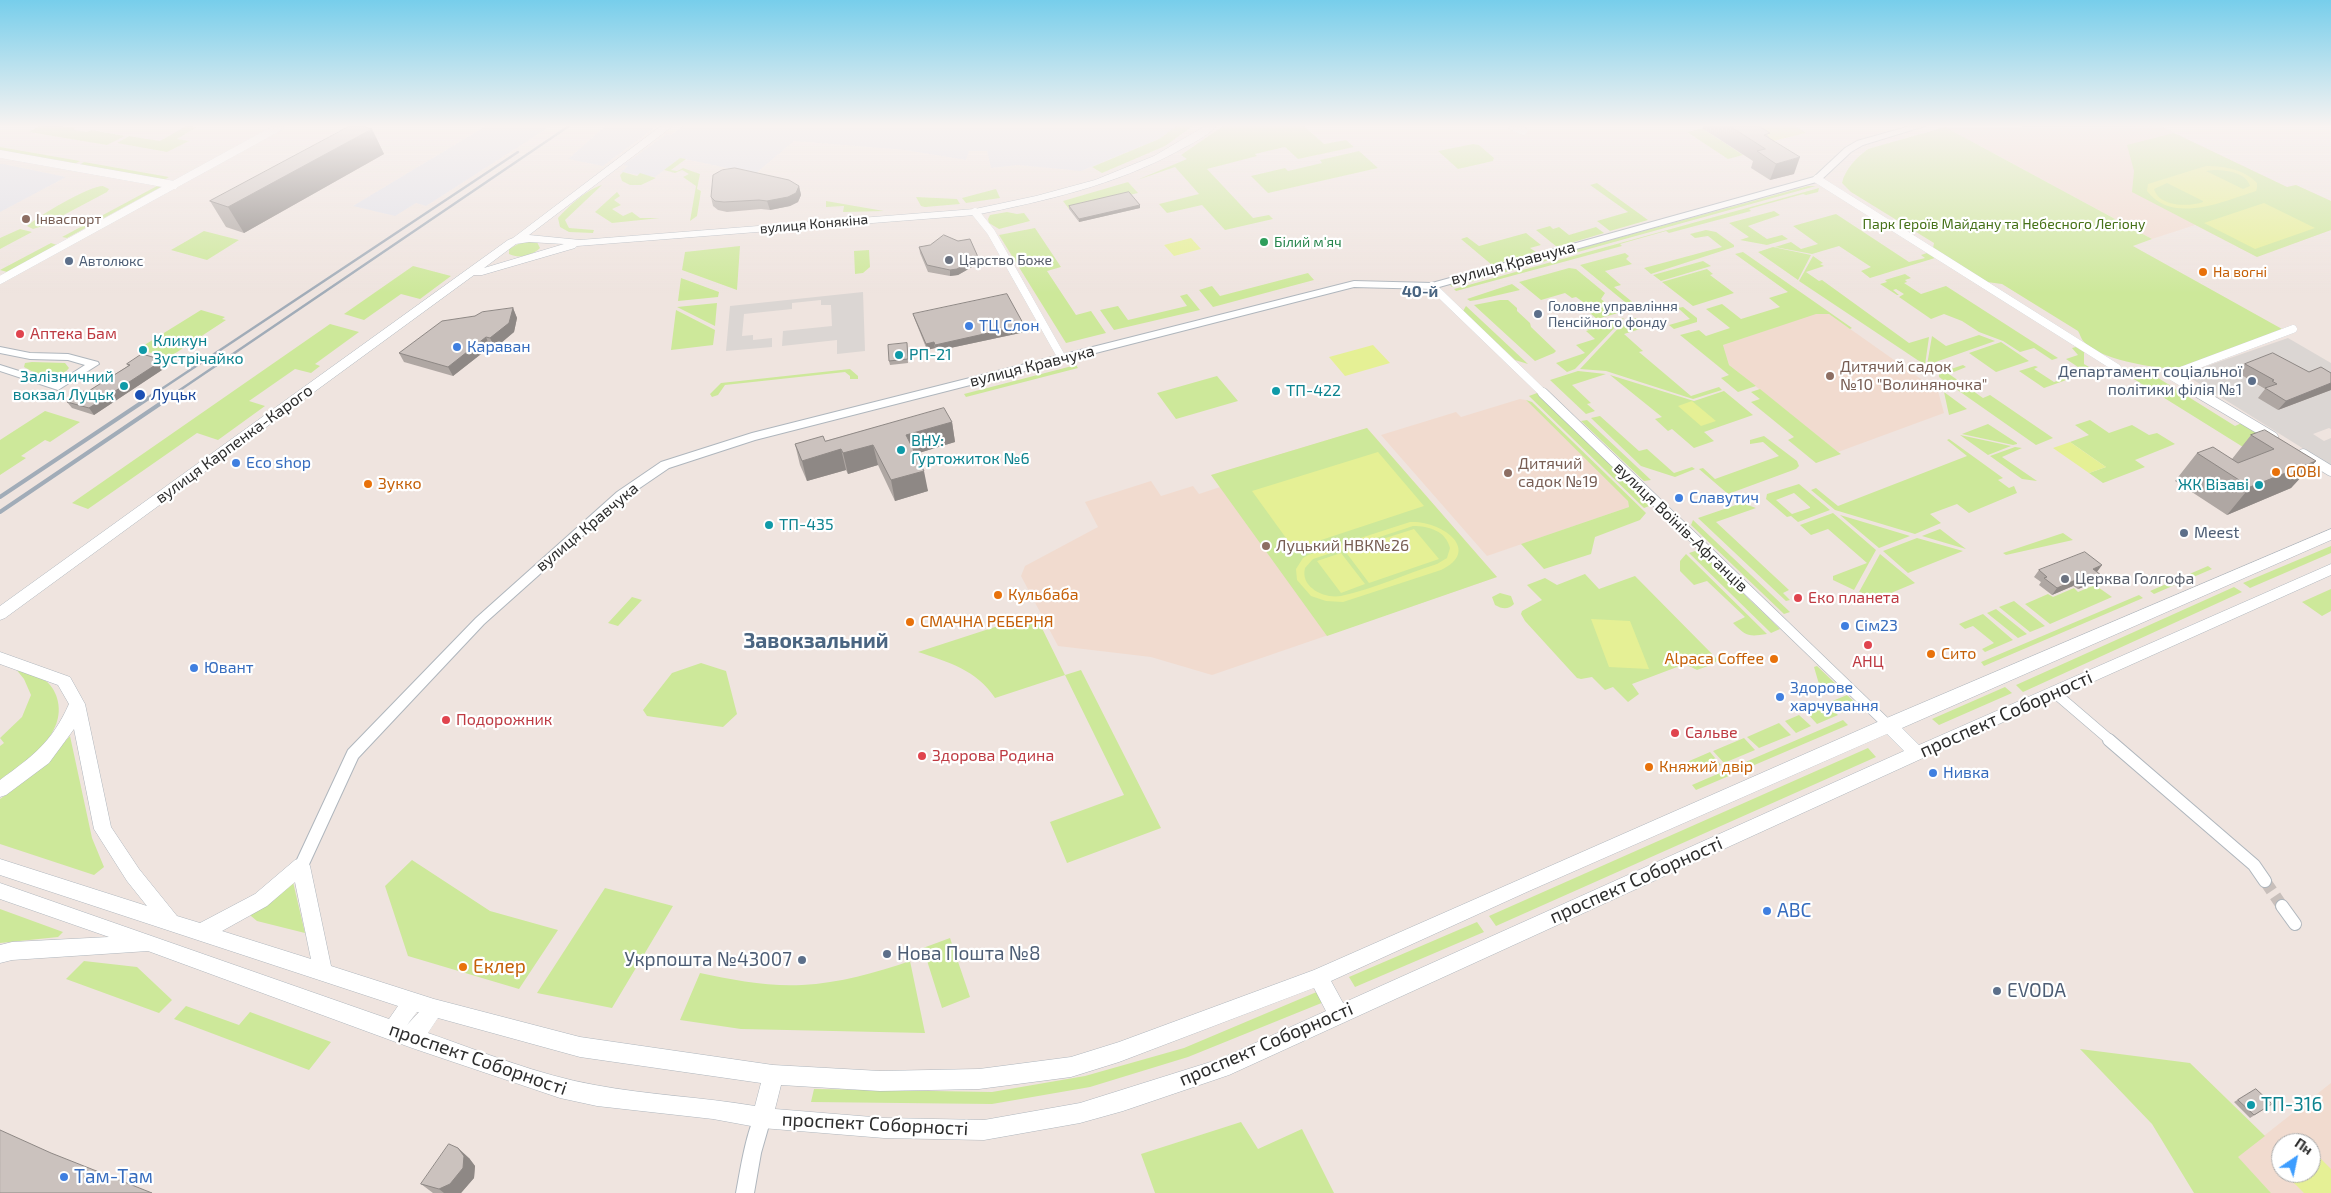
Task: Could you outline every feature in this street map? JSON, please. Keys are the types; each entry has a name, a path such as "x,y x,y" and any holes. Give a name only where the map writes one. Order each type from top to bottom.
{"main road":[{"path":"580,243 545,240 530,238 509,245 503,253 508,258 517,260 534,257 545,250 548,245 545,240 544,219 594,182"},
{"name":"вулиця Конякіна","path":"580,243 975,212 1036,199 1093,182"},
{"name":"вулиця Карпенка-Карого","path":"0,614 544,219"},
{"path":"469,275 580,243"},
{"name":"проспект Соборності","path":"0,867 413,1002 580,1047 773,1075 880,1082 979,1080 1071,1066 1119,1052 1319,976 1888,725 2331,534"},
{"name":"проспект Соборності","path":"0,891 412,1038 560,1088 596,1096 713,1108 762,1118 884,1128 984,1130 1080,1113 1123,1102 1222,1068 1917,753 2331,569"},
{"path":"0,658 64,681 77,704 103,829 133,875 171,923"},
{"path":"0,790 43,758 66,729 77,704"},
{"path":"1888,725 1917,753"},
{"path":"202,932 261,900 301,866 323,972"},
{"path":"0,954 152,944"},
{"path":"1319,976 1338,1014"},
{"path":"392,1030 413,1002"},
{"path":"412,1038 434,1008"},
{"path":"762,1118 773,1075"}],"street":[{"path":"155,182 174,185"},
{"path":"0,280 180,182"},
{"name":"вулиця Кравчука","path":"301,866 353,754 480,621 620,495 665,465 752,437 1354,284 1432,286 1807,182"},
{"path":"1821,182 2117,368"},
{"path":"975,212 991,232 1062,358"},
{"name":"вулиця Воїнів-Афганців","path":"1432,286 1888,725"},
{"path":"2293,329 2170,375 2331,471"},
{"path":"0,350 30,356 68,357 94,364 58,387 0,368"},
{"path":"2055,693 2254,864 2265,881"},
{"path":"2282,906 2295,924"},
{"path":"746,1193 752,1154 762,1118"}],"shaded area":[{"path":"0,182 57,182 0,212"},
{"path":"393,182 464,182 426,206 416,203 395,216 353,206"},
{"path":"2046,182 2276,182 2287,187 2296,185 2331,201 2331,230 2257,257 2195,225 2152,239"},
{"path":"863,292 865,351 837,354 837,340 782,346 783,331 832,326 831,305 821,305 821,300 792,303 792,309 744,314 742,336 753,335 753,340 772,338 772,347 726,351 730,306"},
{"name":"Дитячий садок №10 \"Волиняночка\"","path":"1816,313 1829,314 1938,391 1944,413 1838,452 1729,365 1723,345"},
{"path":"2288,338 2331,363 2331,387 2246,370 2238,373 2266,390 2278,410 2331,390 2331,429 2313,434 2324,441 2331,438 2331,466 2184,374"},
{"name":"Дитячий садок №19","path":"1520,399 1526,400 1628,500 1629,507 1487,556 1381,435 1456,412 1461,417"},
{"name":"Луцький НВК№26","path":"1367,428 1497,577 1212,675 1151,657 1058,646 1021,576 1025,566 1098,527 1085,502 1151,481 1161,496 1193,486 1199,494 1220,487 1211,475"},
{"path":"2331,1083 2331,1193 2271,1193 2237,1157"}],"green space":[{"path":"623,182 648,182 641,185 630,185"},
{"path":"690,182 698,182 697,189 701,191 697,216 690,221 696,186"},
{"path":"1128,182 1138,193 1069,209 1063,201"},
{"path":"1188,182 1219,182 1253,218 1269,215 1273,219 1225,230 1202,205 1167,213 1159,204 1199,194"},
{"path":"1257,182 1318,182 1268,193"},
{"name":"Парк Героїв Майдану та Небесного Легіону","path":"2046,182 2152,239 2133,246 2282,329 2175,369 2153,367 2113,358 2091,348 2083,341 2078,331 2002,284 1987,282 1933,248 1934,243 1851,192 1842,183"},
{"path":"2133,182 2276,182 2287,187 2296,185 2331,201 2331,230 2257,257 2132,192"},
{"path":"2155,182 2228,182 2243,189 2250,186 2248,182 2257,183 2256,191 2199,208 2184,209 2170,207 2158,201 2147,191 2148,184","holes":["2167,183 2203,201 2190,205 2175,204 2162,199 2154,189"]},
{"path":"1597,183 1648,220 1610,231 1597,221 1628,212 1590,185"},
{"path":"602,185 565,220 569,228 594,230 593,233 569,232 560,227 558,218 562,213 584,194"},
{"path":"103,186 109,189 107,192 43,226 33,229 27,226 76,196"},
{"path":"157,186 161,187 67,238 62,237"},
{"path":"1808,186 1816,186 1452,287 1449,284"},
{"path":"1819,188 1818,192 1803,194 1749,209 1751,211 1669,233 1666,231 1620,244 1622,246 1456,291 1454,289"},
{"path":"996,189 1000,198 966,203 962,198"},
{"path":"617,192 620,196 614,200 621,205 612,209 623,216 632,212 640,218 660,218 612,223 595,212"},
{"path":"916,197 957,199 960,204 925,207 921,206"},
{"path":"826,201 884,211 843,212 844,206 826,207"},
{"path":"2264,203 2315,228 2255,249 2204,223"},
{"path":"1774,211 1780,215 1748,226 1767,239 1782,235 1788,239 1767,245 1740,240 1749,237 1729,223"},
{"path":"1007,212 1024,213 1030,221 999,229 989,223 990,215"},
{"path":"1836,214 1909,262 1925,258 1921,255 1927,253 1935,258 1870,278 1861,271 1871,267 1839,246 1812,254 1775,247 1791,242 1801,249 1818,244 1793,226"},
{"path":"1550,226 1553,229 1559,227 1569,235 1596,227 1604,233 1557,247 1536,230"},
{"path":"1035,228 1061,267 1047,271 1076,315 1091,311 1106,333 1066,343 999,235"},
{"path":"20,229 32,232 0,249 0,238"},
{"path":"1706,230 1716,232 1734,245 1734,247 1651,274 1644,268 1722,247 1708,236 1695,238 1690,234"},
{"path":"204,231 239,240 207,260 171,250"},
{"path":"1526,233 1541,245 1530,248 1536,252 1492,265 1461,239 1467,237 1479,246"},
{"path":"1191,238 1201,249 1174,256 1164,245"},
{"path":"524,241 537,242 540,248 525,256 509,254 509,249"},
{"path":"51,243 57,245 7,272 0,270"},
{"path":"740,246 737,290 682,270 685,252"},
{"path":"1773,247 1811,255 1798,280 1758,252"},
{"path":"869,250 870,267 863,273 855,274 854,251"},
{"path":"1743,252 1852,328 1850,329 1829,314 1816,314 1723,345 1729,365 1756,386 1738,392 1721,378 1729,375 1680,335 1699,330 1706,336 1730,328 1706,309 1722,304 1741,319 1780,307 1769,298 1788,292 1735,254"},
{"path":"1625,253 1629,256 1626,259 1632,264 1605,271 1621,285 1614,287 1636,305 1631,307 1580,265"},
{"path":"1813,256 1823,263 1820,264 1824,266 1806,272 1819,281 1822,280 1909,343 1929,337 1925,365 1799,281"},
{"path":"1703,261 1711,266 1661,281 1653,275"},
{"path":"413,266 451,276 420,299 401,294 364,320 344,314"},
{"path":"1569,268 1576,269 1605,293 1601,299 1618,313 1597,319 1590,313 1596,311 1576,297 1572,298 1565,293 1541,300 1519,282"},
{"path":"1707,269 1713,274 1710,275 1734,293 1693,306 1662,282"},
{"path":"1308,273 1314,280 1213,307 1199,290 1212,286 1220,296"},
{"path":"1905,274 1911,278 1905,280 1907,282 1904,283 1921,294 1946,286 2058,358 2052,360 2034,348 2020,352 2003,341 1979,332 1962,321 1944,314 1931,319 1899,297 1904,294 1896,289 1893,290 1899,295 1897,295 1880,284 1887,282 1885,280"},
{"path":"681,278 719,292 718,297 678,301"},
{"path":"1512,284 1520,290 1477,300 1470,301 1467,299"},
{"path":"1187,294 1200,310 1114,330 1100,310 1118,306 1128,320 1187,306 1180,296"},
{"path":"1508,300 1517,308 1517,311 1530,323 1531,327 1556,351 1535,361 1474,305"},
{"path":"717,303 715,326 677,307"},
{"path":"1466,306 1528,364 1515,360 1463,311"},
{"path":"1683,307 1697,318 1697,322 1674,329 1669,325 1690,319 1678,308"},
{"path":"201,310 225,317 222,319 226,320 168,358 138,349"},
{"path":"676,310 715,330 713,345 671,350"},
{"path":"1624,318 1575,369 1567,372 1556,363 1585,353 1576,345 1595,339 1586,331 1589,330 1587,329"},
{"path":"1636,318 1653,325 1624,334 1643,351 1639,352 1691,396 1719,387 1722,390 1693,399 1606,371 1580,369 1626,320"},
{"path":"330,324 359,332 315,364 320,366 311,373 295,369 249,401 265,406 218,440 197,433 88,509 72,503"},
{"path":"1979,335 1995,341 1927,365 1932,336 1946,346"},
{"path":"2001,342 2029,361 1996,372 1969,353"},
{"path":"1373,345 1390,363 1345,376 1329,357"},
{"path":"2076,347 2084,352 2084,364 2094,370 2044,388 2019,371 2035,366 2038,367 2034,369 2054,382 2084,371 2066,359 2078,355 2072,348"},
{"path":"25,363 65,363 69,368 59,376 47,377 24,367"},
{"path":"1076,365 1078,368 966,397 964,394"},
{"path":"1963,365 1966,367 1949,374 1983,398 1990,395 2053,438 2036,445 1939,377 1939,373"},
{"path":"2131,367 2147,371 2235,426 2244,422 2268,437 2243,447 2121,371"},
{"path":"850,369 858,376 858,379 850,379 850,376 845,372 725,385 718,395 712,397 710,394 721,383"},
{"path":"1578,371 1606,374 1572,385 1591,403 1587,404 1595,411 1586,414 1550,380"},
{"path":"1610,375 1694,401 1724,391 1753,415 1704,432 1714,441 1694,448 1672,429 1668,431 1655,419 1662,417"},
{"path":"1217,376 1238,401 1176,419 1157,393"},
{"path":"1760,389 1841,454 1816,463 1788,440 1794,437 1751,402 1760,399 1751,392"},
{"path":"1944,392 1967,409 1949,415"},
{"path":"1537,393 1652,505 1644,508 1529,396"},
{"path":"1526,400 1532,402 1646,513 1640,520 1595,537 1591,554 1544,569 1521,544 1629,507 1628,501"},
{"path":"1692,401 1716,421 1701,426 1678,406"},
{"path":"45,411 80,422 50,442 45,440 21,456 26,458 0,475 0,440"},
{"path":"1600,416 1639,451 1647,449 1674,473 1692,467 1695,469 1675,477 1641,466 1591,418"},
{"path":"1587,420 1651,480 1644,481 1581,421"},
{"path":"2090,420 2109,433 2132,425 2149,435 2157,433 2175,444 2135,460 2145,467 2103,483 2089,473 2106,467 2070,442 2089,435 2075,425"},
{"path":"1988,424 2017,444 2013,445 1962,434"},
{"path":"1367,428 1497,577 1327,636 1211,475"},
{"path":"1960,435 2011,446 1988,455"},
{"path":"1764,436 1797,461 1799,466 1796,469 1728,494 1699,469 1703,468 1715,479 1779,456 1763,442 1750,444 1750,440"},
{"path":"1949,439 2003,478 1998,480 2009,488 2014,486 2017,493 1969,513 1957,504 1930,514 1941,523 1915,534 1835,510 1811,490 1816,488 1838,506 1967,456 1947,440"},
{"path":"2070,442 2106,467 2089,473 2053,448"},
{"path":"2015,447 2022,448 2002,457 2037,481 2022,479 1990,456"},
{"path":"1378,452 1424,506 1294,549 1252,491"},
{"path":"1799,484 1830,510 1798,522 1791,516 1787,517 1766,499 1767,494","holes":["1794,493 1810,507 1792,514 1776,500"]},
{"path":"1742,503 1756,508 1716,522 1789,590 1783,593 1790,600 1786,601 1698,518"},
{"path":"1833,513 1876,550 1854,590 1833,580 1833,576 1867,563 1828,529 1811,535 1800,525"},
{"path":"1840,515 1910,536 1879,548"},
{"path":"1693,520 1790,612 1784,614 1691,525"},
{"path":"1410,522 1434,526 1445,531 1458,545 1458,554 1453,562 1441,570 1343,602 1326,601 1311,596 1297,580 1296,569 1303,558","holes":["1413,526 1431,528 1445,537 1450,548 1447,558 1437,564 1341,596 1328,596 1315,590 1306,581 1304,575 1305,568 1313,559"]},
{"path":"1414,529 1439,559 1369,583 1345,551"},
{"path":"1940,529 1966,549 1922,536"},
{"path":"2063,533 2073,540 2006,555 2003,553"},
{"path":"1917,538 1963,551 1908,573 1883,551"},
{"path":"2331,546 2331,553 2250,588 2243,583"},
{"path":"1698,550 1780,629 1771,633 1689,553"},
{"path":"1341,553 1365,584 1341,593 1317,561"},
{"path":"1686,554 1767,634 1748,635 1741,631 1733,623 1745,617 1707,581 1694,585 1680,571 1680,561"},
{"path":"1880,554 1915,583 1879,598 1859,592"},
{"path":"2208,566 2212,569 2154,594 2150,591"},
{"path":"1585,574 1599,589 1635,576 1718,660 1697,670 1685,664 1632,684 1639,694 1628,702 1613,687 1605,690 1592,677 1577,678 1525,621 1521,614 1522,611 1542,600 1527,585 1545,578 1557,585"},
{"path":"2095,585 2112,597 2050,624 2025,604 2048,594 2053,597 2074,588 2078,592"},
{"path":"2234,587 2242,592 2023,692 2016,685"},
{"path":"2331,589 2331,611 2322,616 2302,602"},
{"path":"1500,593 1511,596 1514,604 1505,608 1495,605 1492,597"},
{"path":"2139,595 2143,598 1984,666 1981,662"},
{"path":"632,597 642,600 618,626 608,623"},
{"path":"2014,601 2045,626 2030,632 1999,607"},
{"path":"1996,609 2027,634 2018,638 1987,613"},
{"path":"1035,614 1065,675 995,698 980,680 961,668 918,652"},
{"path":"1983,614 2013,640 1985,652 1982,649 1994,643 1973,626 1965,629 1959,624"},
{"path":"1591,619 1630,621 1649,669 1609,667"},
{"path":"701,663 726,671 737,714 723,727 647,716 643,710 672,673"},
{"path":"1817,666 1841,689 1829,694 1819,684 1814,667"},
{"path":"15,668 48,683 56,695 59,711 56,724 42,746 21,765 0,780 0,746 4,743 0,738 22,717 31,695 24,679"},
{"path":"1081,670 1161,828 1067,863 1050,822 1124,795 1065,675"},
{"path":"2005,687 2012,693 1939,725 1932,719"},
{"path":"1847,695 1859,706 1841,713 1830,702"},
{"path":"1826,704 1838,715 1817,724 1806,712"},
{"path":"1799,715 1811,726 1796,733 1785,721"},
{"path":"1843,720 1848,725 1696,790 1692,785"},
{"path":"1779,723 1791,735 1759,748 1747,737"},
{"path":"70,736 92,838 104,867 94,875 0,844 0,799 37,770"},
{"path":"1744,738 1755,750 1724,763 1713,751"},
{"path":"1868,748 1876,757 1496,926 1489,916"},
{"path":"1710,752 1721,765 1699,774 1687,762"},
{"path":"412,860 490,911 558,930 519,989 408,956 385,886"},
{"path":"293,882 305,933 257,921 251,916 251,913"},
{"path":"605,888 673,906 612,1008 537,993"},
{"path":"0,909 63,932 58,937 0,943"},
{"path":"1477,922 1484,932 1355,987 1349,977"},
{"path":"950,938 970,997 942,1008 923,948"},
{"path":"84,961 137,967 172,1000 159,1013 66,979"},
{"path":"910,961 925,1033 741,1029 680,1020 700,973 764,984 802,985 857,977"},
{"path":"1319,991 1324,1002 1188,1057 1090,1087 992,1104 811,1102 814,1089 992,1092 1085,1076 1184,1048"},
{"path":"186,1006 239,1025 250,1012 331,1042 309,1070 174,1019"},
{"path":"2080,1049 2190,1063 2265,1136 2238,1157 2271,1193 2194,1193 2152,1124"},
{"path":"1241,1122 1258,1149 1302,1129 1334,1193 1155,1193 1141,1154"},
{"path":"2321,1159 2331,1169 2331,1193 2304,1193 2294,1183 2321,1183"}],"building":[{"path":"246,182 275,182 228,207 210,201"},
{"path":"712,182 792,182 799,186 796,193 788,197 767,201 724,202 715,201 711,197"},
{"path":"1129,192 1140,205 1079,219 1069,206"},
{"name":"Царство Боже","path":"944,235 958,241 970,239 978,257 957,269 950,270 927,265 919,247 930,245"},
{"name":"ТЦ Слон","path":"1007,294 1024,325 935,345 934,342 926,344 913,314"},
{"name":"Караван","path":"513,308 509,323 490,338 486,337 448,367 399,353 442,321 475,316 482,312"},
{"name":"РП-21","path":"907,343 908,359 889,361 888,345"},
{"path":"2273,353 2309,372 2321,367 2331,373 2331,383 2286,401 2265,388 2277,384 2272,381 2274,380 2245,364"},
{"path":"142,354 163,360 89,408 67,402 84,391 87,392 130,365 127,364"},
{"path":"944,408 952,422 906,435 924,471 891,480 873,445 843,453 841,449 802,461 795,444 823,436 825,441"},
{"path":"2265,430 2316,461 2250,487 2197,453 2213,447 2238,463 2274,449 2251,435"},
{"path":"2085,552 2102,565 2093,569 2101,575 2083,583 2078,579 2057,588 2044,578 2047,577 2039,570"},
{"name":"ТП-316","path":"2256,1089 2272,1104 2254,1115 2238,1100"},
{"path":"0,1130 51,1153 152,1193 0,1193"},
{"path":"449,1144 458,1148 464,1156 463,1168 450,1184 439,1189 421,1184"}],"tunnel":[{"path":"2265,881 2282,906"}],"railway":[{"path":"154,394 473,182"},
{"path":"174,394 487,182"},
{"path":"0,497 156,393"},
{"path":"0,512 176,393"}],"place":[{"name":"Інваспорт","path":"26,219"},
{"name":"Білий м'яч","path":"1264,242"},
{"name":"Царство Боже","path":"949,260"},
{"name":"Автолюкс","path":"69,261"},
{"name":"На вогні","path":"2203,272"},
{"name":"Головне управління Пенсійного фонду","path":"1538,314"},
{"name":"ТЦ Слон","path":"969,326"},
{"name":"Аптека Бам","path":"20,334"},
{"name":"Караван","path":"457,347"},
{"name":"Кликун Зустрічайко","path":"143,350"},
{"name":"РП-21","path":"899,355"},
{"name":"Дитячий садок №10 \"Волиняночка\"","path":"1830,376"},
{"name":"Департамент соціальної політики філія №1","path":"2252,381"},
{"name":"Залізничний вокзал Луцьк","path":"124,386"},
{"name":"ТП-422","path":"1276,391"},
{"name":"Луцьк","path":"140,395"},
{"name":"ВНУ: Гуртожиток №6","path":"901,450"},
{"name":"Eco shop","path":"236,463"},
{"name":"GOBI","path":"2276,472"},
{"name":"Дитячий садок №19","path":"1508,473"},
{"name":"Зукко","path":"368,484"},
{"name":"ЖК Візаві","path":"2259,485"},
{"name":"Славутич","path":"1679,498"},
{"name":"ТП-435","path":"769,525"},
{"name":"Meest","path":"2184,533"},
{"name":"Луцький НВК№26","path":"1266,546"},
{"name":"Церква Голгофа","path":"2065,579"},
{"name":"Кульбаба","path":"998,595"},
{"name":"Еко планета","path":"1798,598"},
{"name":"СМАЧНА РЕБЕРНЯ","path":"910,622"},
{"name":"Сім23","path":"1845,626"},
{"name":"АНЦ","path":"1868,645"},
{"name":"Сито","path":"1931,654"},
{"name":"Alpaca Coffee","path":"1774,659"},
{"name":"Ювант","path":"194,668"},
{"name":"Здорове харчування","path":"1780,697"},
{"name":"Подорожник","path":"446,720"},
{"name":"Сальве","path":"1675,733"},
{"name":"Здорова Родина","path":"922,756"},
{"name":"Княжий двір","path":"1649,767"},
{"name":"Нивка","path":"1933,773"},
{"name":"АВС","path":"1767,911"},
{"name":"Нова Пошта №8","path":"887,954"},
{"name":"Укрпошта №43007","path":"802,960"},
{"name":"Еклер","path":"463,967"},
{"name":"EVODA","path":"1997,991"},
{"name":"ТП-316","path":"2251,1105"},
{"name":"Там-Там","path":"64,1177"}],"district":[{"name":"40-й","path":"1420,292"},
{"name":"Завокзальний","path":"816,641"}]}
